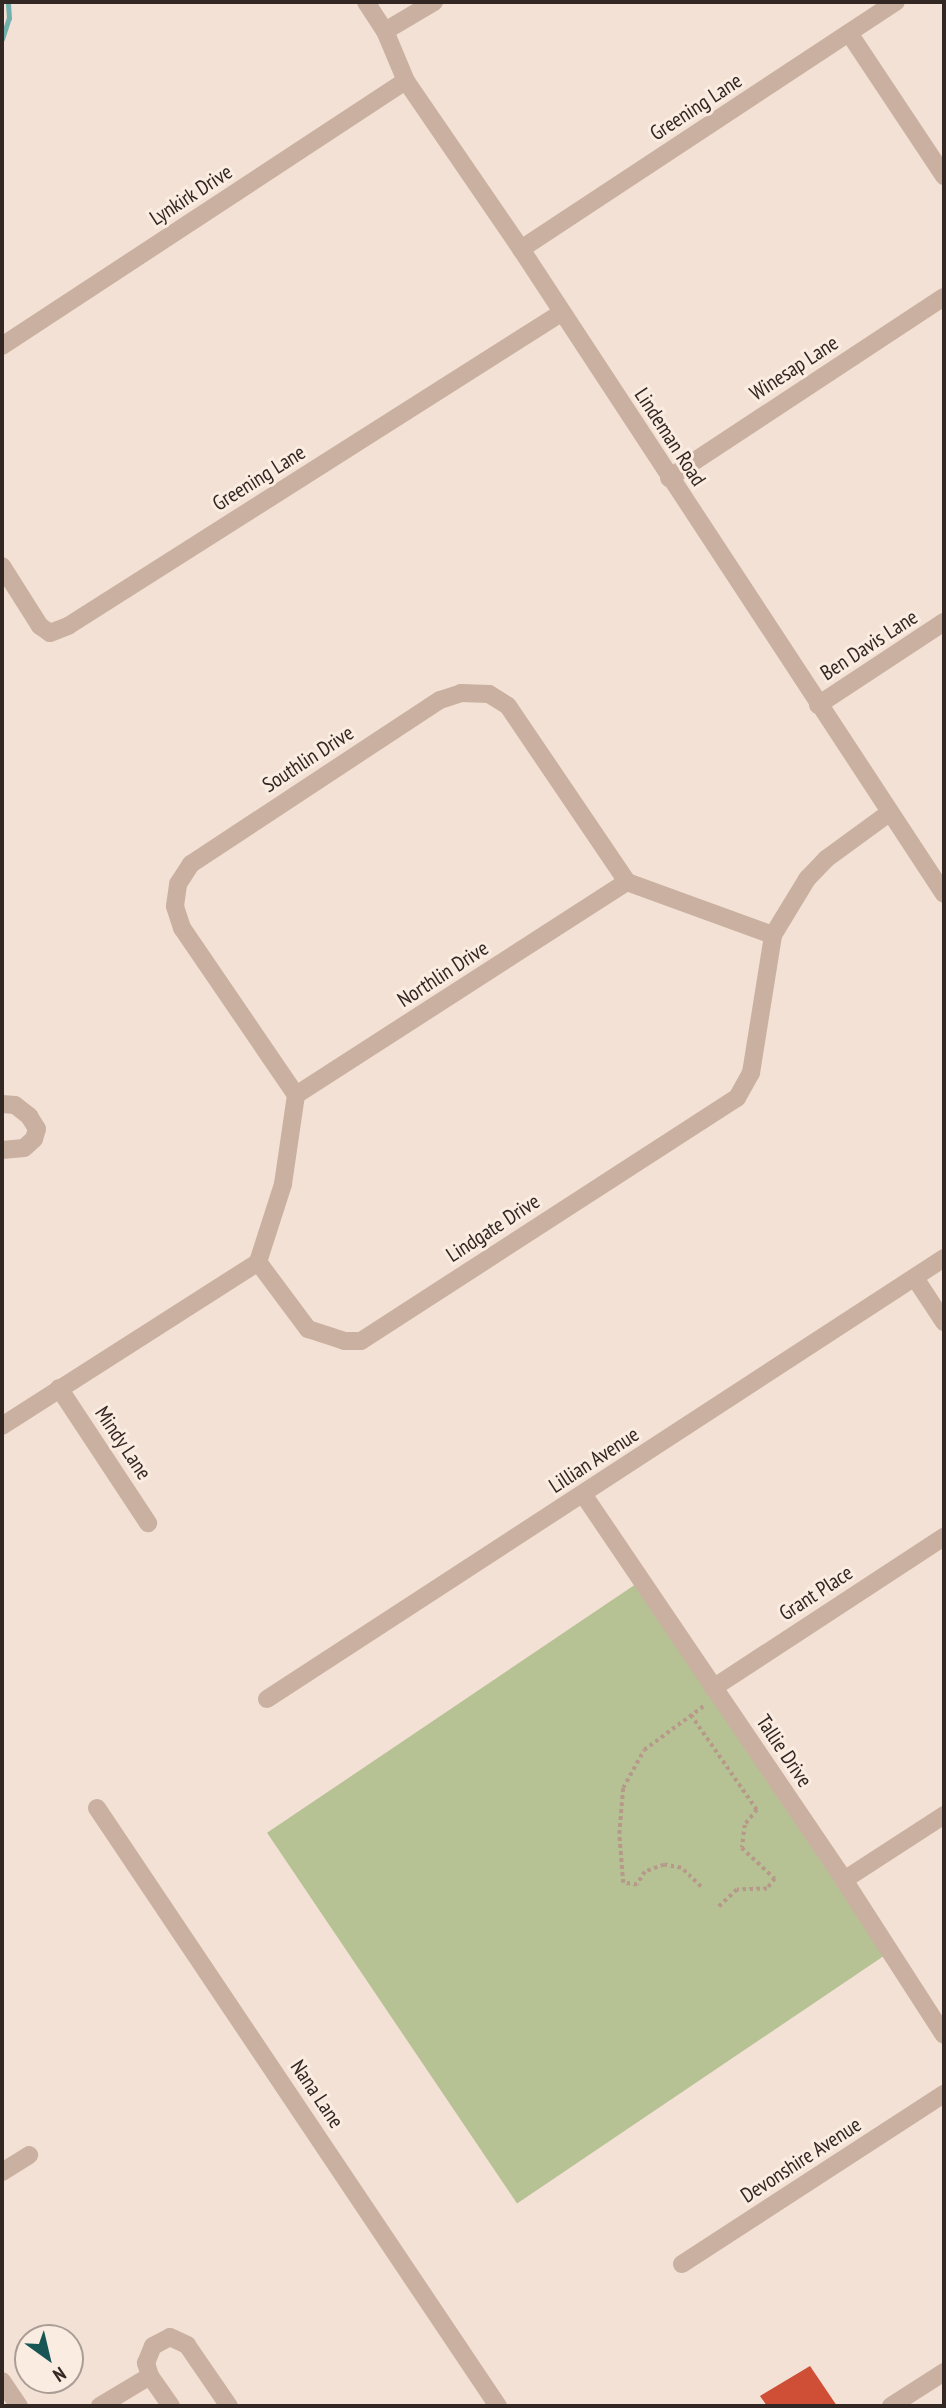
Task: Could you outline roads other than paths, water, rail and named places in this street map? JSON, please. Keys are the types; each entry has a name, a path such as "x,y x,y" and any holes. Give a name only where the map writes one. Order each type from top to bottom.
{"street":[{"name":"Lindeman Road","path":"366,2 385,31 406,81 521,249 944,894"},
{"path":"385,31 434,2"},
{"name":"Greening Lane","path":"521,249 896,2"},
{"path":"849,33 944,176"},
{"name":"Lynkirk Drive","path":"2,346 406,81"},
{"name":"Winesap Lane","path":"669,478 944,297"},
{"name":"Greening Lane","path":"2,566 40,626 50,633 68,626 561,313"},
{"name":"Ben Davis Lane","path":"818,705 944,622"},
{"name":"Southlin Drive","path":"296,1095 182,928 175,906 178,884 191,864 440,700 461,693 489,694 508,706 627,882"},
{"name":"Lindgate Drive","path":"258,1262 308,1329 344,1340 361,1341 737,1098 751,1073 773,934 807,879 826,859 889,813"},
{"path":"627,882 773,934"},
{"name":"Northlin Drive","path":"296,1095 627,882"},
{"path":"2,1426 258,1262 283,1184 296,1095"},
{"path":"2,1104 15,1105 29,1116 37,1129 34,1139 24,1148 2,1150"},
{"name":"Lillian Avenue","path":"267,1699 944,1258"},
{"path":"915,1278 944,1322"},
{"name":"Mindy Lane","path":"59,1388 148,1523"},
{"name":"Tallie Drive","path":"583,1494 844,1880 944,2035"},
{"name":"Grant Place","path":"716,1692 944,1537"},
{"name":"Nana Lane","path":"97,1808 498,2406"},
{"path":"844,1880 944,1815"},
{"name":"Devonshire Avenue","path":"682,2264 944,2094"},
{"path":"2,2172 29,2155"},
{"path":"170,2406 150,2376 146,2363 153,2346 170,2337 187,2345 229,2406"},
{"path":"891,2406 914,2400 944,2372"},
{"path":"100,2406 150,2376"},
{"path":"2,2381 19,2406"}],"waterway":[{"path":"2,39 9,18 8,2"}]}
